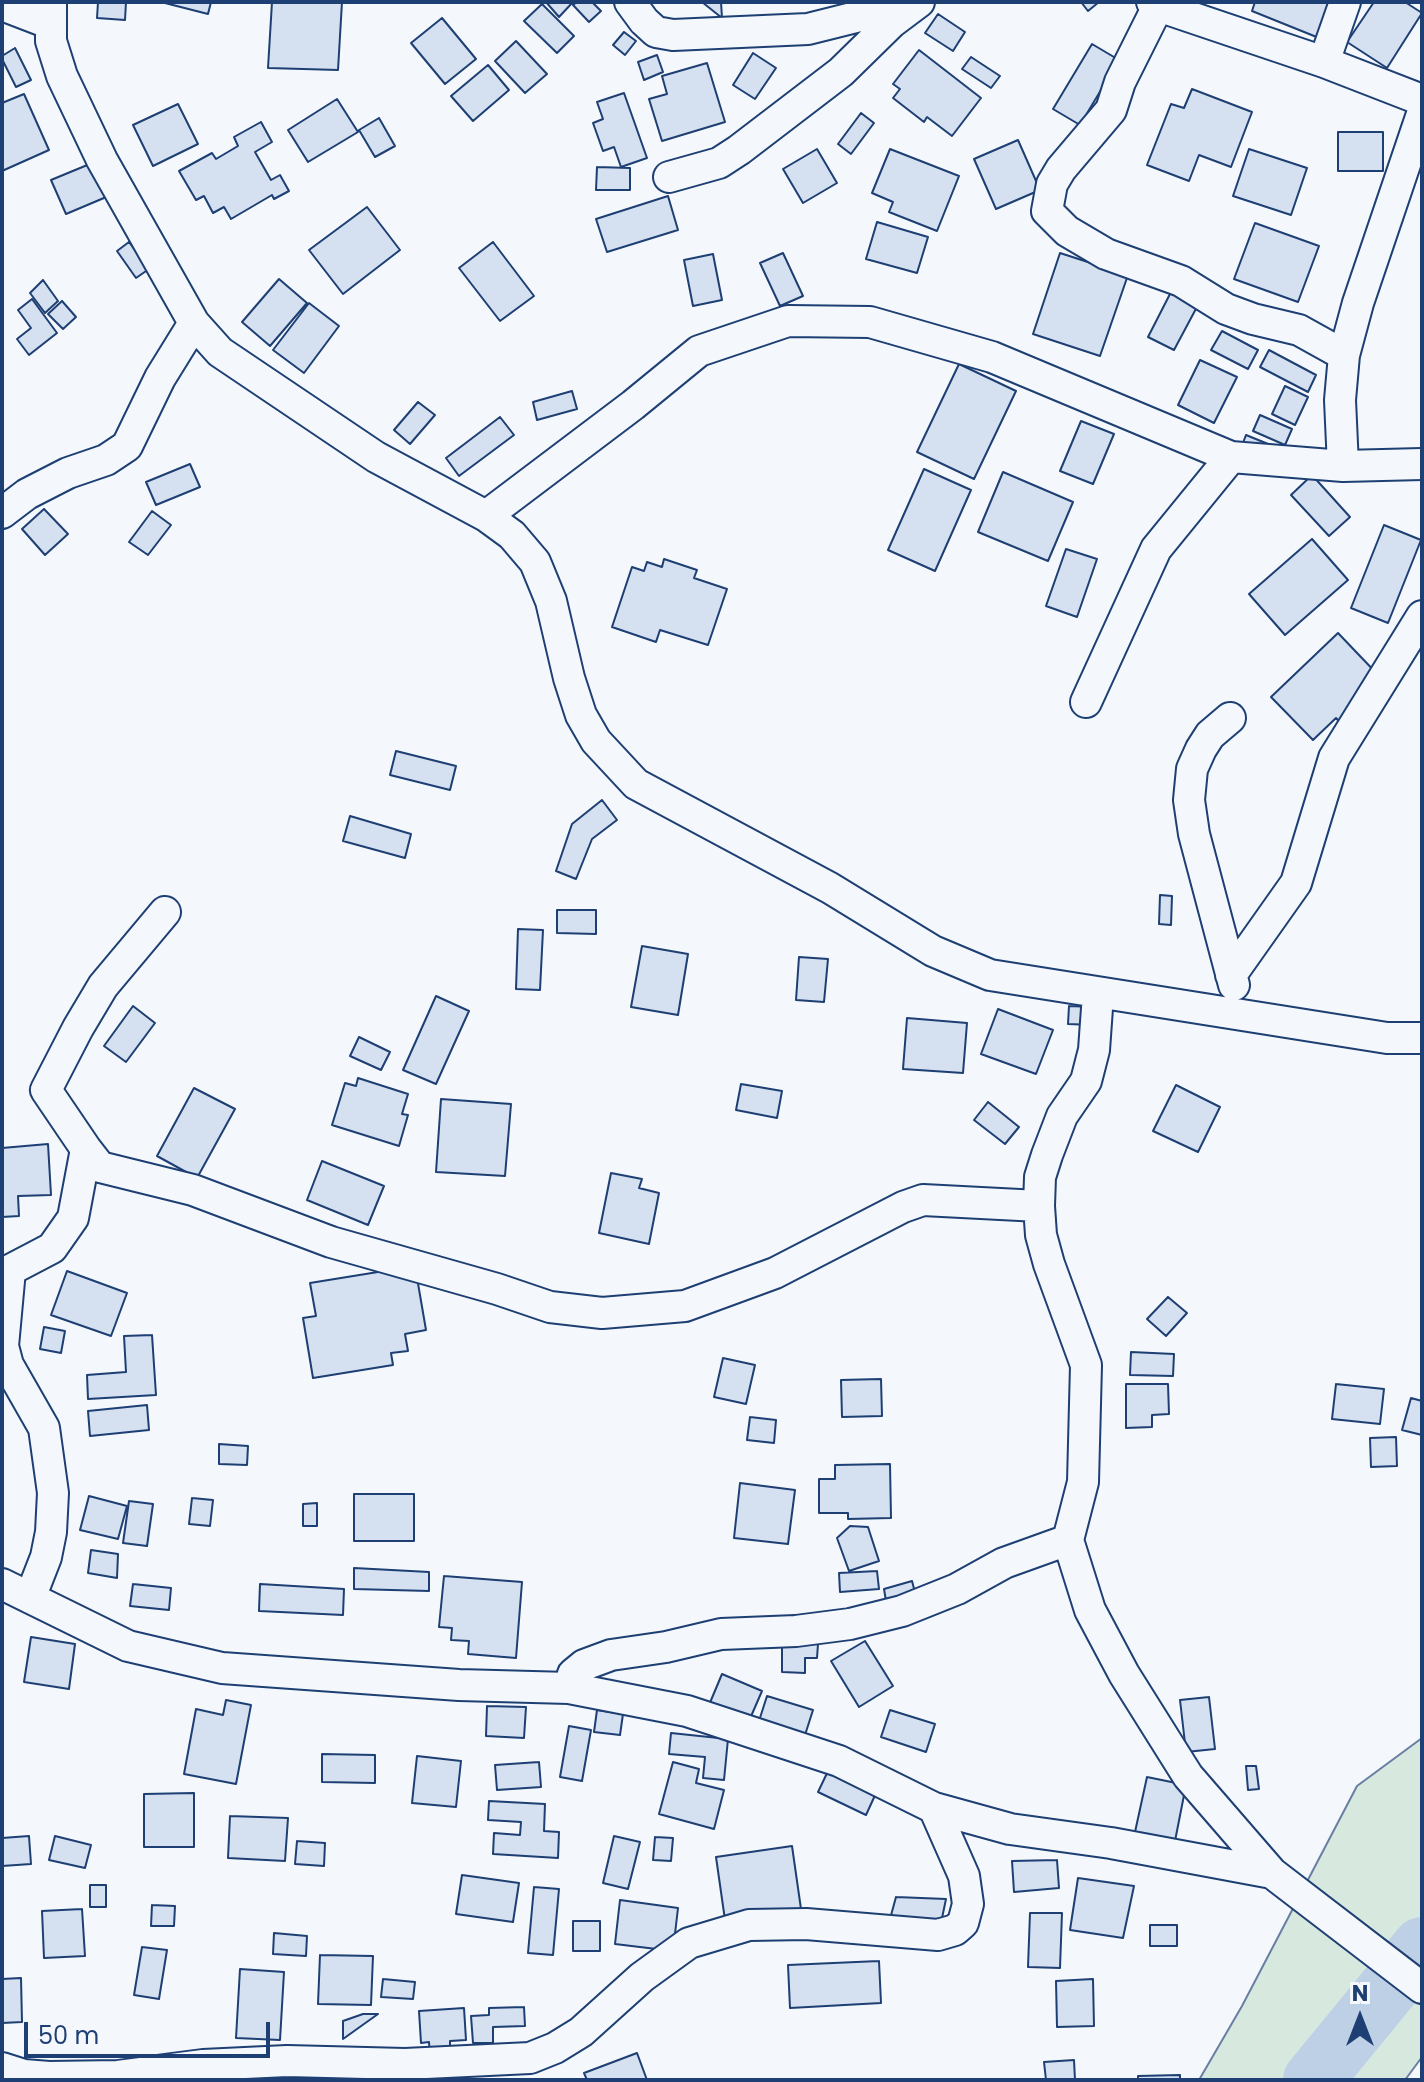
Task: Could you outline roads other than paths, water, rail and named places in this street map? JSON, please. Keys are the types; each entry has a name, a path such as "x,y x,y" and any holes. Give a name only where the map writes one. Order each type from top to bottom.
{"street":[{"path":"630,2 656,32 673,35 808,29 917,4"},
{"path":"1324,62 1345,2"},
{"path":"669,177 719,163 739,150 841,72 891,23 917,4"},
{"path":"1344,355 1299,330 1226,309 1181,281 1106,254 1067,231 1047,211 1052,184 1111,110 1120,82 1155,4 1324,62 1422,100"},
{"path":"2,5 50,12 62,76 95,146 194,323 220,352 376,457 486,516 512,535 535,562 551,601 581,715 596,741 636,784 817,881 933,951 990,975 1387,1038 1422,1038"},
{"path":"1343,466 1340,400 1344,355 1358,303 1422,114"},
{"path":"486,516 699,351 788,321 870,322 992,357 1231,457 1343,466 1422,464"},
{"path":"2,513 27,494 68,473 106,460 127,446 160,378 194,323"},
{"path":"1086,702 1156,549 1231,457"},
{"path":"1231,975 1296,883 1334,758 1422,616"},
{"path":"1230,718 1210,735 1201,749 1192,769 1189,800 1194,834 1241,1014"},
{"path":"165,912 103,986 46,1090 100,1167 193,1190 331,1242 550,1307 602,1313 685,1306 775,1273 903,1207 923,1200 1039,1206"},
{"path":"1098,994 1094,1050 1086,1081 1062,1116 1047,1155 1040,1177 1039,1206 1041,1235 1049,1264 1086,1365 1083,1482 1068,1540 1090,1610 1137,1695 1188,1776 1272,1873 1422,1988"},
{"path":"30,1598 46,1557 53,1493 44,1428 8,1365 3,1346 3,1322 10,1270 52,1248 73,1218 86,1149"},
{"path":"569,1688 573,1674 584,1665 611,1655 666,1647 721,1634 796,1631 863,1621 902,1611 957,1589 1004,1563 1068,1540"},
{"path":"2,1584 128,1646 222,1668 459,1685 569,1688 687,1711 839,1761 934,1808 1010,1829 1111,1843 1272,1873"},
{"path":"2,2068 24,2075 49,2077 118,2076 203,2065 287,2061 405,2064 530,2058 555,2048 581,2032 642,1977 689,1943 749,1925 806,1924 938,1935 955,1930 963,1923 968,1904 964,1876 934,1808"}],"waterway":[{"path":"1313,2080 1422,1947"}]}
